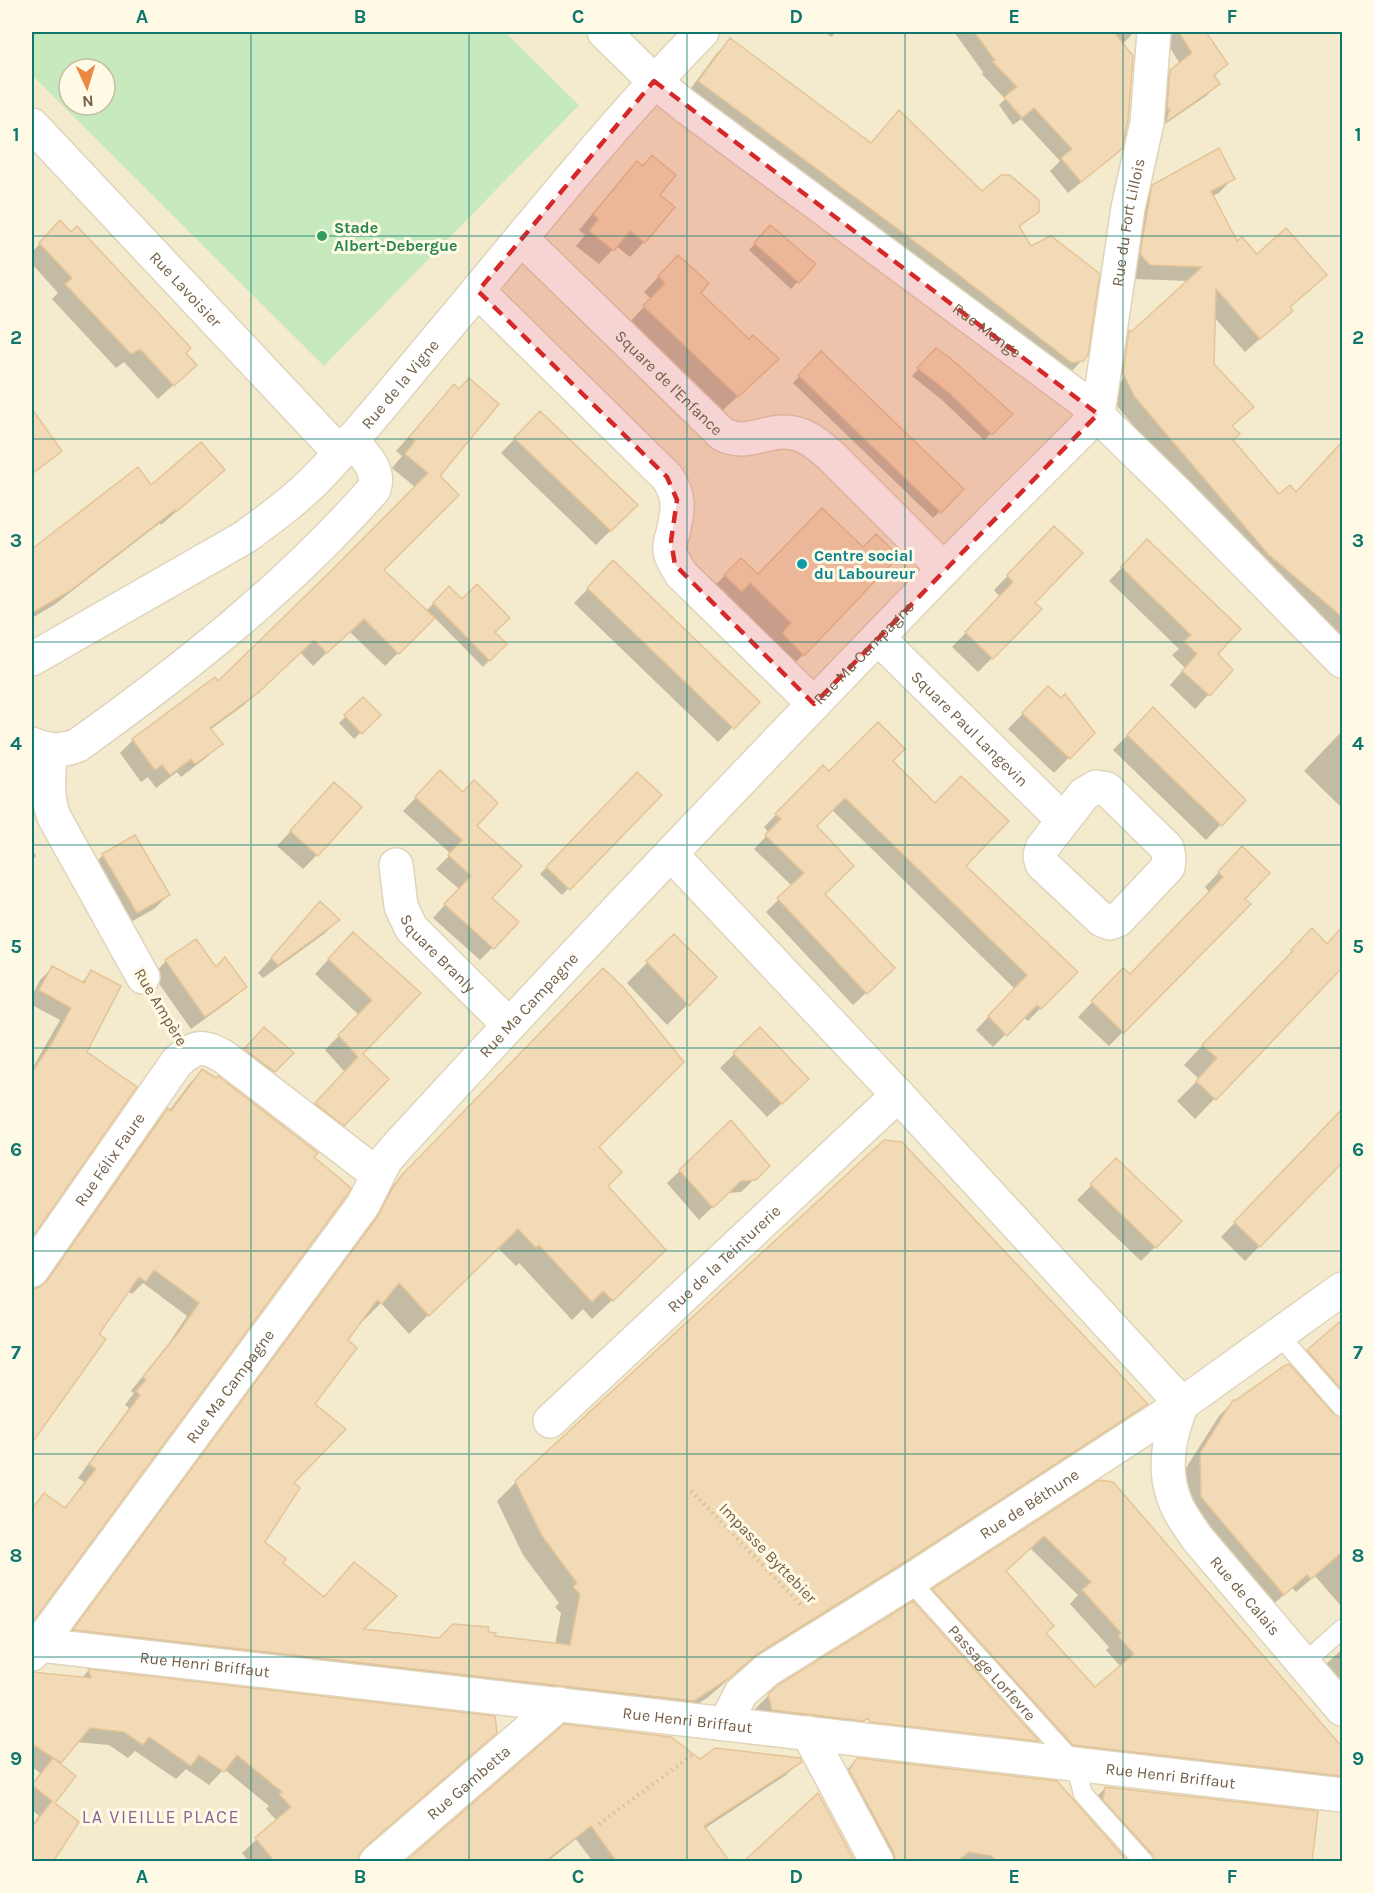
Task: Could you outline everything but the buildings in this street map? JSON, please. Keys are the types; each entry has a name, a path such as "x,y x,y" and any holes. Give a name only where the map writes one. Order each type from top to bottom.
{"street":[{"name":"Rue Monge","path":"604,32 654,81 1060,383 1098,414 1342,661"},
{"name":"Rue de la Vigne","path":"32,659 245,537 319,477 654,81 702,32"},
{"name":"Rue du Fort Lillois","path":"1098,414 1128,208 1147,123 1154,32"},
{"name":"Rue Lavoisier","path":"32,124 345,447 374,469 376,483 374,489 287,579 131,707 78,745 69,749 41,747"},
{"name":"Square de l'Enfance","path":"520,238 722,434 738,440 782,431 796,433 810,439 830,454 944,569"},
{"path":"478,291 667,477 674,488 677,500 677,515 670,552 681,574 814,704"},
{"name":"Rue Ma Campagne","path":"34,1648 363,1205 385,1161 395,1149 509,1025 814,704 1098,414"},
{"name":"Square Paul Langevin","path":"878,638 1063,820"},
{"name":"Rue Ampère","path":"41,747 50,807 54,818 143,977"},
{"path":"671,854 898,1095 1182,1404"},
{"name":"Square Branly","path":"396,865 401,906 411,927 509,1025"},
{"name":"Rue Ampère","path":"189,1052 202,1048 212,1049 378,1175"},
{"name":"Rue Félix Faure","path":"32,1270 177,1062 189,1052"},
{"name":"Rue de la Teinturerie","path":"550,1421 898,1095"},
{"name":"Rue de Béthune","path":"725,1724 741,1693 767,1671 1182,1404 1342,1289"},
{"name":"Rue de Calais","path":"1182,1404 1173,1425 1169,1445 1171,1491 1181,1514 1197,1538 1342,1709"},
{"path":"1121,1443 1149,1449 1169,1468"},
{"name":"Rue Henri Briffaut","path":"34,1648 559,1704 1342,1795"},
{"name":"Rue Gambetta","path":"376,1862 559,1704"},
{"path":"808,1733 877,1862"}],"lane":[{"path":"1278,1334 1342,1407"},
{"name":"Passage Lorfevre","path":"910,1581 1075,1764"},
{"path":"1303,1664 1342,1629"},
{"path":"1075,1764 1083,1794 1144,1862"}],"path":[{"name":"Rue Ampère","path":"143,977 189,1052"},
{"name":"Impasse Byttebier","path":"691,1491 828,1632"},
{"path":"599,1824 699,1750 725,1724"}],"highlighted area":[{"path":"654,81 1098,414 814,704 675,565 671,541 677,500 667,477 478,291"}],"shaded area":[{"path":"32,32 1342,32 1342,1861 32,1861"}],"green space":[{"name":"Stade Albert-Debergue","path":"32,32 505,32 579,105 324,366 74,117 117,117 117,57 57,57 57,100 32,75"}],"place":[{"name":"Stade Albert-Debergue","path":"322,236"},
{"name":"Centre social du Laboureur","path":"802,564"}],"district":[{"name":"LA VIEILLE PLACE","path":"161,1817"}]}
